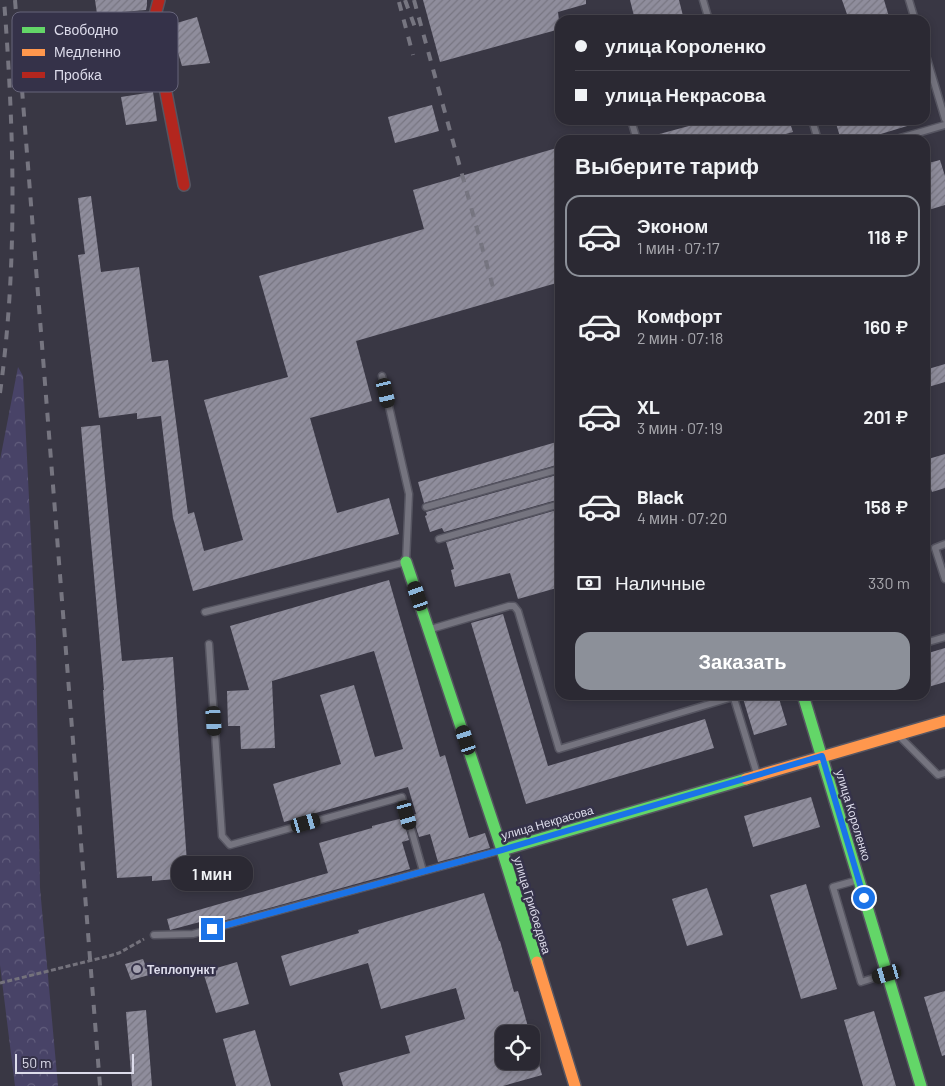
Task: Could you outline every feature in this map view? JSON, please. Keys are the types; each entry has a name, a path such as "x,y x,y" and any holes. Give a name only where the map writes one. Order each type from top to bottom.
{"street":[{"path":"166,92 184,185"},
{"name":"улица Грибоедова","path":"406,562 502,850 575,1086"},
{"name":"улица Короленко","path":"805,700 921,1086"},
{"name":"улица Некрасова","path":"502,850 945,721"}],"lane":[{"path":"703,0 707,15"},
{"path":"909,0 914,15"},
{"path":"930,68 945,116"},
{"path":"910,135 945,125"},
{"path":"205,612 406,562 409,494 382,376"},
{"path":"426,507 555,469"},
{"path":"439,539 555,505"},
{"path":"945,544 935,548 945,579"},
{"path":"430,630 508,606 514,606 518,611 559,749 720,700"},
{"path":"930,642 945,637"},
{"path":"209,644 222,836 230,845 402,796 423,871"},
{"path":"734,700 757,776"},
{"path":"898,734 938,775 945,773"},
{"name":"улица Некрасова","path":"154,934 193,934 502,850"},
{"path":"859,880 833,887 861,982 887,974"}],"path":[{"path":"0,983 120,953 154,934"}],"green space":[{"path":"18,367 23,376 36,641 40,888 58,1086 15,1086 0,965 0,460"}],"building":[{"path":"95,0 147,0 146,10 97,12"},
{"path":"423,0 586,0 586,4 558,12 558,15 555,15 555,30 440,62"},
{"path":"630,0 679,0 683,15 634,15"},
{"path":"842,0 884,0 888,15 847,15"},
{"path":"197,17 210,63 182,66 178,52 178,23"},
{"path":"153,92 157,121 126,125 121,97"},
{"path":"432,105 439,131 395,143 388,117"},
{"path":"693,125 791,125 793,132 782,135 656,135"},
{"path":"836,125 910,125 877,135 840,135"},
{"path":"555,148 555,283 356,341 372,401 310,418 337,513 389,498 399,534 193,591 173,518 161,416 137,419 137,413 99,418 78,255 85,254 78,198 91,196 101,272 139,267 152,362 168,360 188,514 194,512 204,551 243,540 204,400 288,377 259,276 424,229 413,190"},
{"path":"940,160 945,176 945,205 930,210 930,163"},
{"path":"945,364 945,382 930,386 930,368"},
{"path":"100,425 122,661 173,657 188,878 152,881 152,876 117,878 104,690 81,427"},
{"path":"555,442 555,465 424,503 418,482"},
{"path":"945,454 945,488 932,492 930,486 930,458"},
{"path":"555,475 555,500 444,532 442,528 430,532 425,516 427,515 426,512"},
{"path":"555,510 555,588 518,599 510,573 455,587 451,570 454,569 446,542"},
{"path":"389,580 440,757 445,755 469,838 485,833 490,848 438,862 430,834 419,837 412,815 416,814 408,787 284,822 273,784 341,764 320,695 354,685 375,757 403,749 374,651 272,681 275,748 241,749 240,726 228,726 227,691 249,690 230,626"},
{"path":"503,614 548,766 705,719 714,748 526,804 471,623"},
{"path":"945,648 945,682 930,686 930,652"},
{"path":"744,700 780,700 787,725 754,735"},
{"path":"811,797 820,827 753,847 744,816"},
{"path":"403,818 409,840 402,842 410,869 212,924 211,919 170,930 167,919 328,873 319,843"},
{"path":"806,884 837,989 801,999 770,895"},
{"path":"707,888 723,935 687,946 672,899"},
{"path":"484,893 514,992 518,991 527,1025 495,1025 495,1070 540,1070 540,1068 542,1075 503,1086 343,1086 339,1073 410,1053 405,1036 465,1019 456,988 381,1009 368,963 290,986 281,956 359,933 358,930"},
{"name":"Теплопункт","path":"143,959 149,975 131,980 125,964"},
{"path":"237,962 249,1004 216,1013 203,972"},
{"path":"945,991 945,1055 942,1056 924,997"},
{"path":"146,1010 152,1086 132,1086 126,1012"},
{"path":"874,1011 896,1086 863,1086 844,1020"},
{"path":"255,1030 271,1086 236,1086 223,1039"}],"railway":[{"path":"0,393 6,344 12,246 12,147 4,0"},
{"path":"15,0 16,12"},
{"path":"405,0 416,30"},
{"path":"414,0 493,287"},
{"path":"399,2 413,55"},
{"path":"22,92 100,1086"}],"traffic: fast":[{"path":"406,562 502,850 537,962"},
{"path":"805,700 921,1086"},
{"path":"502,850 746,779"}],"traffic: slow":[{"path":"746,779 945,721"},
{"path":"537,962 575,1086"}],"traffic: jam":[{"path":"156,12 159,0"},
{"path":"166,92 184,185"}],"place":[{"name":"Теплопункт","path":"137,969"}],"route":[{"path":"212,929 502,850 822,756 864,898"}]}
